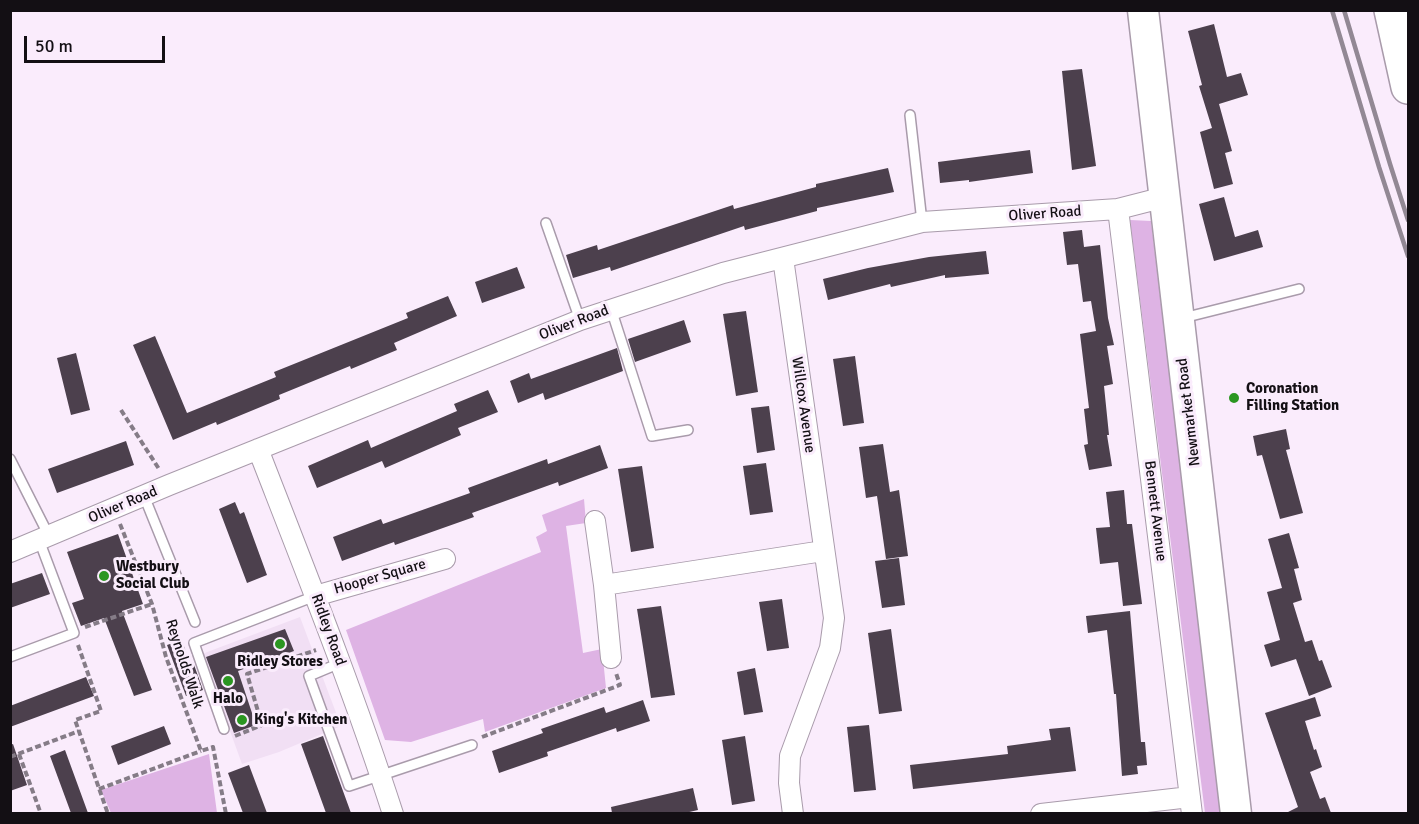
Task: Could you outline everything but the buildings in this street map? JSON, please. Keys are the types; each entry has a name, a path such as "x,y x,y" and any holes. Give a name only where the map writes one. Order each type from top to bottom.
{"highway":[{"path":"1391,10 1408,87"}],"main road":[{"name":"Newmarket Road","path":"1143,10 1236,813"}],"street":[{"name":"Oliver Road","path":"10,552 258,449 580,320 723,273 922,222 1118,209 1165,197"},
{"name":"Bennett Avenue","path":"1118,209 1191,805"},
{"name":"Willcox Avenue","path":"783,258 834,618 830,648 790,756 789,783 793,813"},
{"name":"Ridley Road","path":"258,449 333,644 393,813"},
{"path":"595,521 611,658"},
{"path":"604,585 823,551"},
{"name":"Hooper Square","path":"315,596 445,559"},
{"path":"1041,813 1191,805"}],"lane":[{"path":"910,115 922,222"},
{"path":"546,223 580,320"},
{"path":"1178,319 1299,289"},
{"path":"611,309 652,436 688,430"},
{"path":"10,459 44,538 74,633 10,657"},
{"path":"144,496 195,622"},
{"path":"224,729 194,643 315,596"},
{"path":"340,663 309,676 349,786 472,745"}],"path":[{"path":"121,410 170,485"},
{"name":"Reynolds Walk","path":"115,509 152,604 166,657 201,752"},
{"path":"108,813 75,720 101,711 74,633 152,604"},
{"path":"232,738 262,725 247,674 333,644"},
{"path":"472,745 484,735 620,685 611,658"},
{"path":"10,757 79,731"},
{"path":"99,789 201,752 222,742"},
{"path":"213,747 226,813"},
{"path":"19,754 41,813"}],"shaded area":[{"path":"1130,220 1151,221 1222,813 1205,813"},
{"path":"584,499 586,523 566,526 583,653 602,649 606,688 485,732 483,719 411,742 385,740 346,630 541,552 536,537 547,531 542,515"},
{"path":"300,617 341,726 279,752 242,764 202,654"},
{"path":"209,754 217,813 111,813 101,790"}],"railway":[{"path":"1332,10 1408,256"},
{"path":"1344,10 1408,220"}],"place":[{"name":"Coronation Filling Station","path":"1234,398"},
{"name":"Westbury Social Club","path":"104,576"},
{"name":"Ridley Stores","path":"280,644"},
{"name":"Halo","path":"228,681"},
{"name":"King's Kitchen","path":"242,720"}]}
